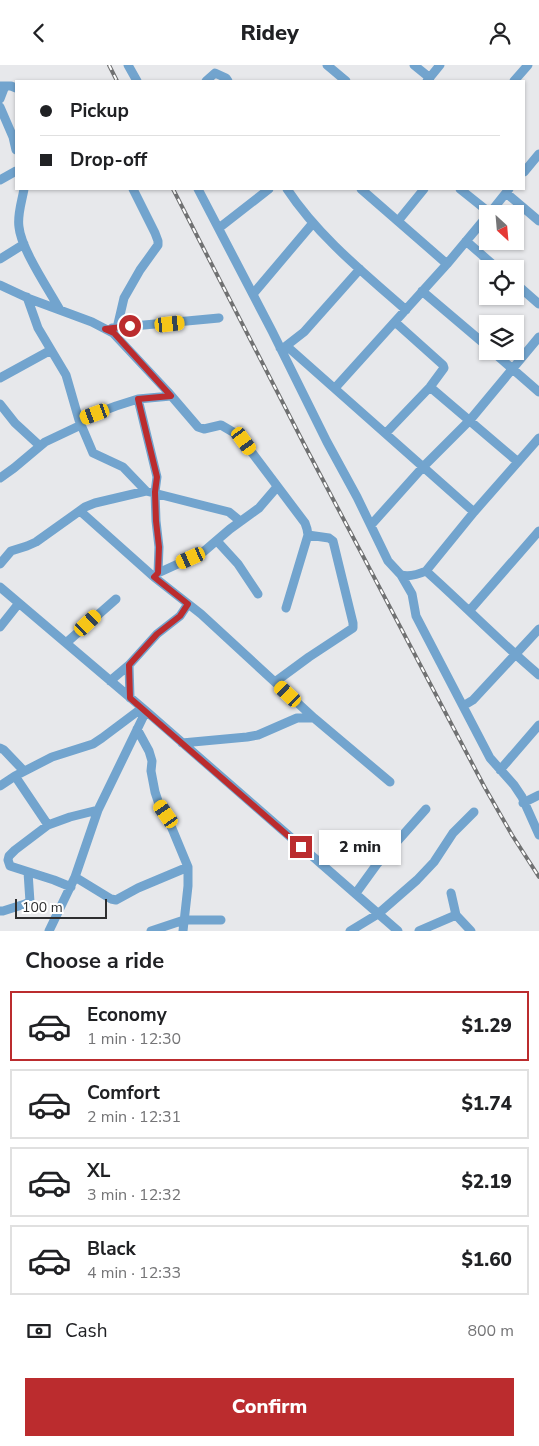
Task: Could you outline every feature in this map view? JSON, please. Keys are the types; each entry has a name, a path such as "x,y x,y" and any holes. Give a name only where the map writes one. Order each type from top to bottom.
{"street":[{"path":"128,65 136,80"},
{"path":"327,65 345,80"},
{"path":"414,65 428,79 440,65"},
{"path":"515,65 525,68 515,80"},
{"path":"207,80 215,73 227,80"},
{"path":"0,99 3,86"},
{"path":"0,107 15,146"},
{"path":"525,171 539,155"},
{"path":"0,179 15,172"},
{"path":"24,190 19,227 24,244 60,310"},
{"path":"117,327 124,298 140,270 158,245 155,233 134,190"},
{"path":"199,190 272,331 285,348 323,435 388,561 401,575 412,594 416,616 490,758 522,797 523,803 539,835"},
{"path":"219,228 268,190"},
{"path":"289,190 313,223 406,310"},
{"path":"362,190 447,265"},
{"path":"398,221 423,190"},
{"path":"461,190 479,205"},
{"path":"496,205 508,191 539,221"},
{"path":"253,294 313,223"},
{"path":"335,388 447,265 479,226"},
{"path":"466,241 488,260"},
{"path":"0,259 24,244"},
{"path":"285,348 304,332 360,269"},
{"path":"0,285 92,322 114,333 201,429 221,425 238,435 307,529 308,535 286,608"},
{"path":"422,291 479,339"},
{"path":"524,291 539,304"},
{"path":"27,297 38,328 68,381 80,422 93,453 122,467 150,491 228,512 240,521"},
{"path":"105,329 219,318"},
{"path":"386,433 430,387 443,371 444,366 395,322"},
{"path":"371,525 423,467 470,420 539,337"},
{"path":"285,348 335,388 474,512"},
{"path":"0,378 51,350"},
{"path":"502,360 539,392"},
{"path":"430,387 518,462"},
{"path":"0,478 40,446 80,422 116,406 138,399 171,396"},
{"path":"138,399 157,477 150,491 159,547 156,575"},
{"path":"0,404 15,423 40,446"},
{"path":"401,575 408,577 426,571 474,512 539,438"},
{"path":"156,575 202,553 240,521 259,508 277,487"},
{"path":"0,564 11,551 36,542 85,507 150,491"},
{"path":"80,511 202,614 314,718 390,783"},
{"path":"470,610 539,531"},
{"path":"275,682 353,628 333,541 329,538 308,535"},
{"path":"217,541 238,564 258,594"},
{"path":"426,571 470,610 515,655 539,675"},
{"path":"0,587 398,931"},
{"path":"66,643 116,599"},
{"path":"0,627 19,603"},
{"path":"110,681 129,665 157,634 180,616 188,604"},
{"path":"463,706 473,699 501,671 539,629"},
{"path":"129,665 130,698"},
{"path":"50,931 75,877 98,810 137,729 144,710"},
{"path":"0,786 19,773 52,757 92,744 144,710"},
{"path":"182,743 258,735 297,718 314,718"},
{"path":"500,770 539,725"},
{"path":"137,729 150,756 155,792 159,804 166,814 188,867 183,931"},
{"path":"0,748 8,754 48,825"},
{"path":"523,803 539,795"},
{"path":"356,893 377,864 426,809"},
{"path":"71,887 10,866 9,856 48,825 98,810"},
{"path":"350,931 378,914 402,894 434,862 454,833 474,812"},
{"path":"0,852 9,856"},
{"path":"75,877 111,899 116,900 138,888 188,867"},
{"path":"0,911 30,901 28,871"},
{"path":"451,893 456,915 471,931"},
{"path":"419,931 456,915"},
{"path":"151,931 184,920 220,921"}],"railway":[{"path":"109,65 116,80"},
{"path":"174,190 304,444 484,786 539,877"}],"route":[{"path":"130,326 105,329 114,333 171,396 138,399 157,477 155,492 159,547 158,573 154,577 188,604 180,616 157,634 129,665 130,698 301,847"}]}
